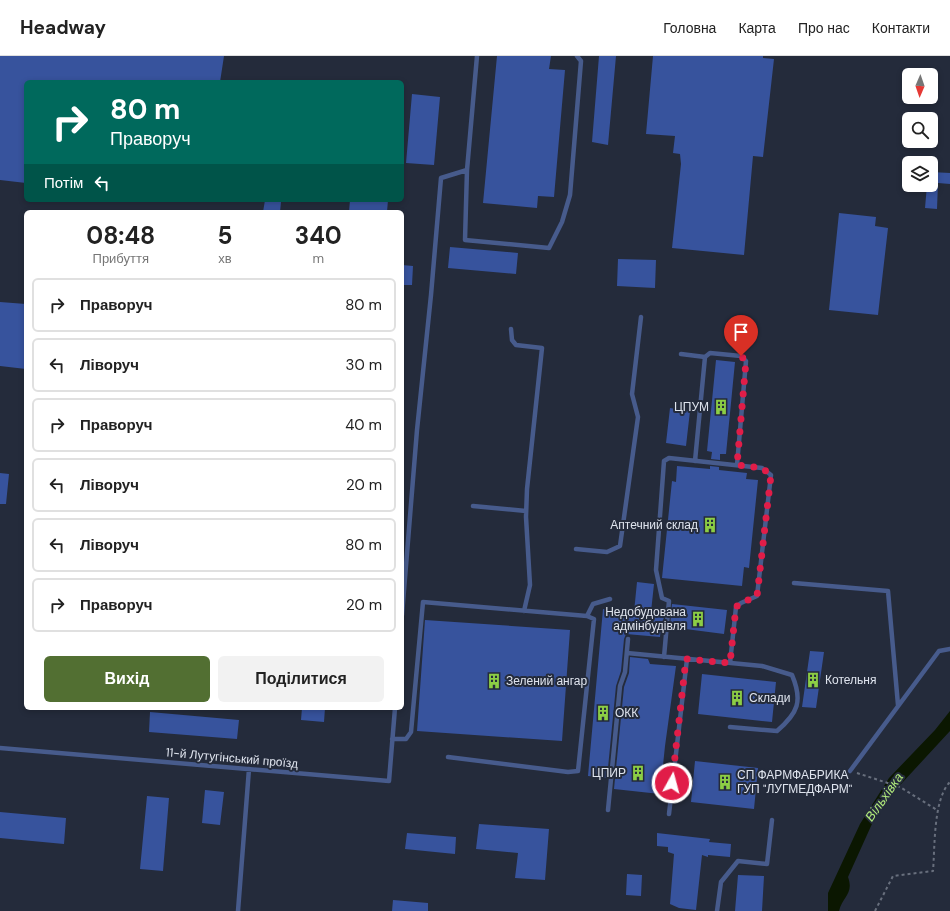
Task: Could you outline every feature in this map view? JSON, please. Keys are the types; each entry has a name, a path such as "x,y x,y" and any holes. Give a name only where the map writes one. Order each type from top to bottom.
{"lane":[{"path":"477,56 467,170 465,240 549,248 562,222 570,195 581,62 577,56"},
{"path":"404,591 417,430 441,178 467,170"},
{"path":"576,549 607,552 620,546 638,417 632,394 641,317"},
{"path":"511,329 512,340 516,345 542,348 527,489 526,511 530,585 524,611"},
{"path":"681,354 705,357 710,353 741,356 746,361 737,465"},
{"path":"695,461 705,357"},
{"path":"664,657 669,601 662,598 656,570 664,461 669,458 762,468 771,475 757,596 741,603 736,607 730,663"},
{"path":"473,506 526,511"},
{"path":"794,583 888,591 898,705"},
{"path":"587,616 593,604 610,599"},
{"path":"392,739 406,739 411,732 423,602 587,616 594,619 578,771 568,772 448,757"},
{"path":"608,810 620,686 626,672 628,639"},
{"path":"850,771 938,651 950,649"},
{"path":"627,653 762,666 792,675 797,688 798,706 788,722 777,732 730,727"},
{"path":"669,814 686,659"},
{"name":"11-й Лутугінський проїзд","path":"0,748 389,781 395,710"},
{"path":"238,911 249,769"},
{"path":"717,911 721,882 738,861 767,864 772,820"}],"path":[{"path":"850,771 900,787 937,810"},
{"path":"875,911 893,876 933,871 937,810 950,782"}],"water":[{"name":"Вільхівка","path":"950,711 950,731 890,796 876,815 848,877 850,883 849,891 839,911 828,911 828,893 860,824 889,778 935,730"}],"building":[{"path":"0,56 224,56 220,80 24,80 24,183 0,180"},
{"path":"497,56 551,56 549,69 565,70 554,197 538,196 537,208 483,203"},
{"path":"599,56 616,56 608,145 592,142"},
{"path":"653,56 763,56 763,58 774,59 763,157 753,156 744,255 672,248 681,164 680,154 673,153 675,136 646,134"},
{"path":"412,94 440,97 434,165 406,163"},
{"path":"938,172 950,173 950,184 938,183"},
{"path":"926,192 938,192 937,209 925,208"},
{"path":"265,202 281,202 280,210 263,210"},
{"path":"350,202 388,202 387,210 349,210"},
{"path":"839,213 876,217 875,226 888,228 878,315 829,310"},
{"path":"450,247 518,253 516,274 448,268"},
{"path":"618,259 656,260 655,288 617,286"},
{"path":"404,265 413,266 412,285 404,285"},
{"path":"0,302 24,304 24,369 0,366"},
{"name":"ЦПУМ","path":"716,360 735,362 726,454 720,454 720,460 711,459 712,452 707,451"},
{"path":"670,408 690,411 686,446 666,443"},
{"name":"Аптечний склад","path":"677,466 710,469 710,466 719,467 719,470 747,473 746,479 758,480 749,568 744,567 742,586 662,578 672,481 676,482"},
{"path":"0,473 9,474 6,504 0,504"},
{"name":"ОКК","path":"637,582 654,584 651,612 664,614 663,626 661,626 660,637 626,634 624,639 621,671 616,686 607,778 588,776 603,609 634,612"},
{"name":"Недобудована адмінбудівля","path":"672,604 727,610 724,634 670,627"},
{"name":"Зелений ангар","path":"425,620 570,630 562,741 417,731"},
{"name":"Котельня","path":"810,651 824,652 816,708 802,707"},
{"path":"630,657 648,659 650,664 676,666 660,794 614,789 624,687 629,673"},
{"name":"Склади","path":"702,674 776,682 772,722 698,714"},
{"path":"302,710 325,710 324,722 301,720"},
{"path":"150,712 239,720 237,739 149,732"},
{"name":"СП ФАРМФАБРИКА ГУП \"ЛУГМЕДФАРМ\"","path":"695,761 758,768 754,809 691,802"},
{"path":"205,790 224,792 220,825 202,823"},
{"path":"147,796 169,798 163,871 140,869"},
{"path":"0,812 66,818 64,844 0,838"},
{"path":"479,824 549,829 545,880 515,878 518,853 476,849"},
{"path":"407,833 456,837 455,854 405,849"},
{"path":"657,833 710,839 709,842 731,844 730,857 708,855 708,857 702,855 696,910 679,908 670,904 674,854 668,852 668,847 657,846"},
{"path":"627,874 642,875 641,896 626,895"},
{"path":"738,875 764,876 762,911 735,911"},
{"path":"393,900 428,903 428,911 392,911"}],"place":[{"name":"ЦПУМ","path":"721,407"},
{"name":"Аптечний склад","path":"710,525"},
{"name":"Недобудована адмінбудівля","path":"698,619"},
{"name":"Котельня","path":"813,680"},
{"name":"Зелений ангар","path":"494,681"},
{"name":"Склади","path":"737,698"},
{"name":"ОКК","path":"603,713"},
{"name":"ЦПИР","path":"638,773"},
{"name":"СП ФАРМФАБРИКА ГУП \"ЛУГМЕДФАРМ\"","path":"725,782"}],"route":[{"path":"672,783 686,659 730,663 736,607 741,603 757,596 771,475 762,468 737,465 746,361 741,356"}]}
